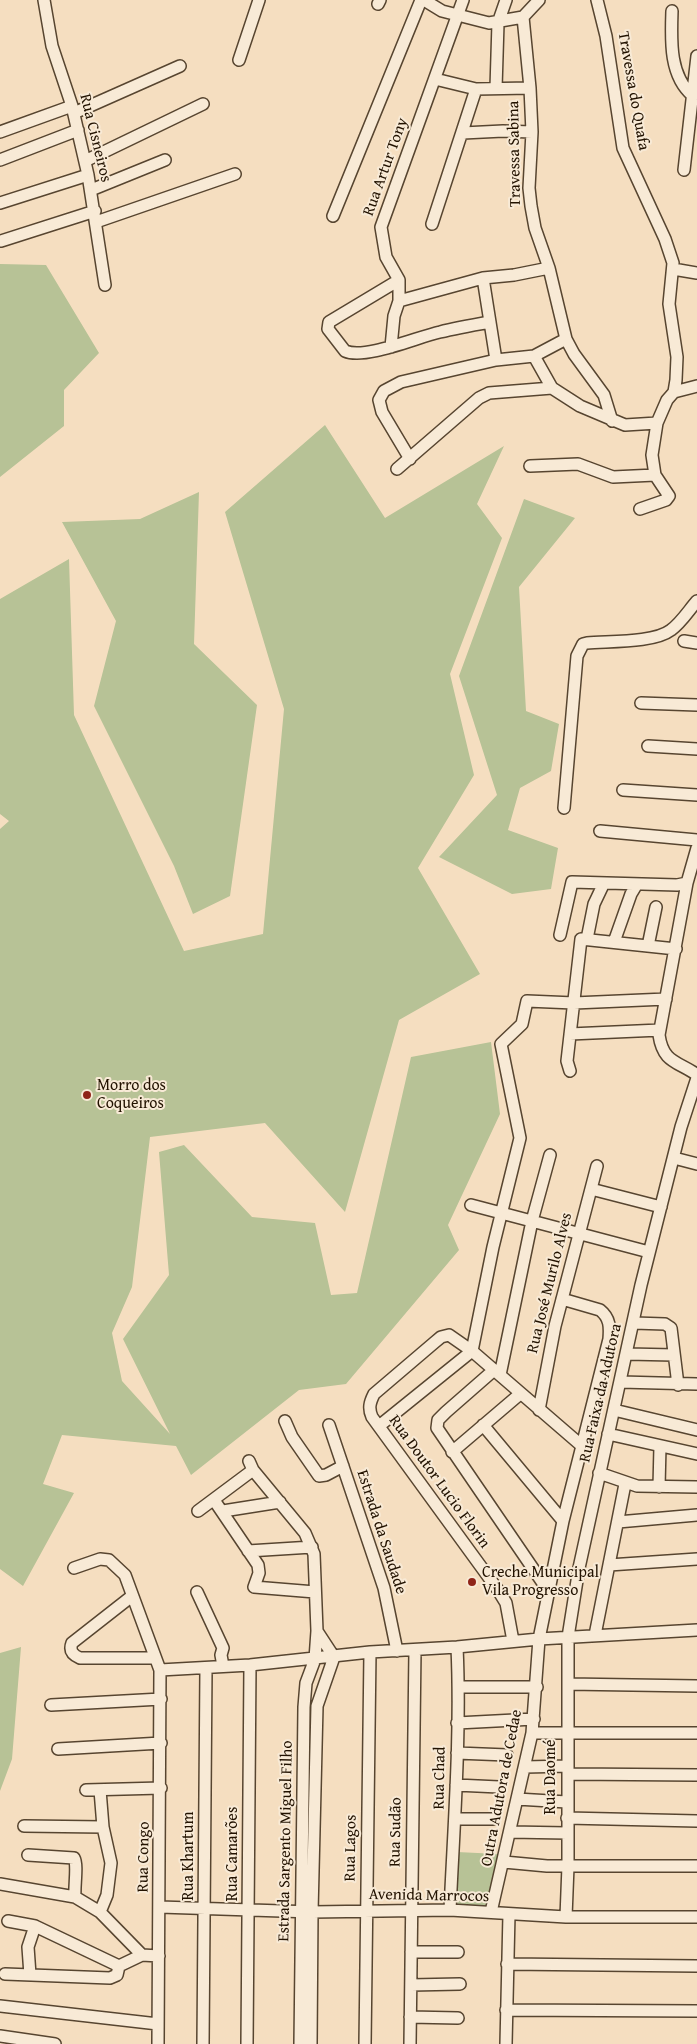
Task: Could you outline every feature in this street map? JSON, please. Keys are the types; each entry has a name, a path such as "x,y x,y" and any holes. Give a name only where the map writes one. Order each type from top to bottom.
{"street":[{"name":"Rua Cisneiros","path":"44,0 52,46 73,110 88,175 105,285"},
{"path":"239,60 259,0"},
{"path":"333,216 423,0 442,11 483,23 498,23 524,17 539,0"},
{"name":"Rua Artur Tony","path":"390,347 394,316 400,301 399,280 386,257 381,228 463,0"},
{"path":"496,88 498,23 506,0"},
{"name":"Travessa do Quafa","path":"597,0 606,36 624,148 672,257 673,269 669,304 677,362 674,392 667,400 657,423 652,455 655,475 668,494 668,498 640,509"},
{"path":"672,11 672,35 676,67 682,85 693,96"},
{"name":"Travessa Sabina","path":"524,17 532,132 530,206 535,228 549,268 566,338 574,354 604,395 612,421"},
{"path":"684,170 697,56"},
{"path":"0,132 73,110 180,66"},
{"path":"435,79 476,89 530,88"},
{"path":"432,224 476,89"},
{"path":"85,161 204,104"},
{"path":"0,160 78,130"},
{"path":"463,133 532,132"},
{"path":"91,190 165,160"},
{"path":"1,241 96,217 235,174"},
{"path":"0,203 88,175"},
{"path":"400,301 483,278 514,275 549,268"},
{"path":"673,269 697,273"},
{"path":"483,278 496,360"},
{"path":"399,280 329,322 328,329 340,346 350,353 357,353 390,347 442,331 490,322"},
{"path":"410,459 382,412 379,400 384,391 401,382 496,360 534,356 566,338"},
{"path":"534,356 552,388 580,406 612,421 631,426 657,423"},
{"path":"674,392 697,386"},
{"path":"398,470 479,398 489,393 552,388"},
{"path":"530,466 578,464 613,477 655,475"},
{"path":"564,808 577,656 580,649 587,642 649,638 665,634 678,624 697,601"},
{"path":"684,641 697,643"},
{"path":"641,703 697,705"},
{"path":"648,746 697,749"},
{"path":"623,790 697,795"},
{"path":"600,831 697,840"},
{"path":"570,1034 660,1030 687,883 697,848"},
{"path":"560,935 572,882 677,885 687,883"},
{"path":"587,940 594,904 604,883"},
{"path":"614,942 631,894 637,884"},
{"path":"648,946 656,907"},
{"path":"570,1071 567,1061 581,939 676,949"},
{"path":"379,1426 472,1351 485,1280 520,1138 501,1044 522,1024 527,1001 574,1003 666,999"},
{"name":"Rua Faixa da Adutora","path":"568,1637 579,1568 649,1252 684,1114 697,1078 696,1074 666,1056 661,1048 660,1030"},
{"path":"549,1592 452,1452 436,1425 446,1412 497,1372 532,1221 550,1155"},
{"path":"674,1158 697,1164"},
{"name":"Rua José Murilo Alves","path":"539,1410 562,1299 578,1232 597,1166"},
{"path":"590,1189 661,1207"},
{"path":"471,1205 649,1252"},
{"name":"Rua Faixa da Adutora","path":"539,1639 563,1521 609,1339 609,1321 600,1310 562,1299"},
{"path":"634,1322 665,1324 671,1328 678,1384"},
{"name":"Rua Doutor Lucio Florin","path":"472,1351 449,1335 441,1337 374,1394 370,1409 379,1426 498,1590 506,1603 513,1641"},
{"path":"472,1351 582,1446"},
{"path":"627,1354 674,1355"},
{"path":"599,1380 620,1385 697,1384"},
{"path":"452,1452 520,1394"},
{"path":"614,1410 697,1430"},
{"path":"285,1421 292,1438 319,1476 326,1476 342,1466"},
{"name":"Estrada da Saudade","path":"328,1425 384,1588 397,1651"},
{"path":"483,1425 563,1521"},
{"path":"608,1434 697,1454"},
{"path":"660,1446 660,1488"},
{"path":"198,1511 214,1500 251,1466 305,1533 312,1547 248,1551"},
{"path":"599,1473 625,1484 643,1487 697,1486"},
{"path":"595,1636 625,1484"},
{"path":"214,1500 260,1569 254,1587 315,1592"},
{"path":"223,1511 280,1502"},
{"path":"618,1522 697,1515"},
{"name":"Estrada Sargento Miguel Filho","path":"311,2044 304,1707 306,1684 315,1659 317,1631 312,1547"},
{"path":"609,1565 697,1559"},
{"path":"74,1568 95,1560 109,1560 124,1575 160,1670 250,1665 370,1652 457,1647 539,1639 697,1630"},
{"path":"197,1592 223,1648 221,1655 223,1666"},
{"path":"132,1596 83,1633 72,1643 71,1651 74,1656 80,1658 155,1658"},
{"path":"317,1631 334,1657"},
{"name":"Rua Daomé","path":"566,1917 568,1866 568,1637"},
{"name":"Outra Adutora de Cedae","path":"491,1912 504,1862 532,1733 537,1687 539,1639"},
{"name":"Rua Chad","path":"450,1910 459,1687 457,1647"},
{"name":"Rua Sudão","path":"410,2044 410,1910 415,1650"},
{"name":"Rua Lagos","path":"365,2044 370,1652"},
{"name":"Estrada Sargento Miguel Filho","path":"300,2044 317,1706 334,1657"},
{"name":"Rua Camarões","path":"247,2044 250,1911 250,1665"},
{"name":"Rua Khartum","path":"203,2044 206,1668"},
{"name":"Rua Congo","path":"158,2044 161,1788 160,1670"},
{"path":"568,1684 697,1686"},
{"path":"459,1687 537,1687"},
{"path":"51,1706 161,1699"},
{"path":"457,1723 534,1719"},
{"path":"532,1733 697,1733"},
{"path":"58,1749 161,1743"},
{"path":"457,1753 507,1754"},
{"path":"525,1767 697,1775"},
{"path":"456,1785 499,1787"},
{"path":"86,1790 161,1788"},
{"path":"100,1790 103,1827 111,1868 107,1895 100,1912"},
{"path":"517,1799 567,1802"},
{"path":"568,1818 697,1820"},
{"path":"455,1819 493,1819"},
{"path":"24,1826 103,1827"},
{"path":"510,1832 567,1833"},
{"path":"28,1855 74,1858 77,1863 74,1878 75,1896"},
{"path":"504,1862 548,1866 697,1866"},
{"path":"0,1884 75,1896 100,1912 142,1955"},
{"name":"Avenida Marrocos","path":"160,1907 307,1912 450,1910 566,1917 697,1917"},
{"path":"506,2044 509,1914"},
{"path":"8,1921 35,1926 119,1966"},
{"path":"30,1976 28,1948 35,1926"},
{"path":"411,1952 458,1952"},
{"path":"119,1966 142,1955 159,1956"},
{"path":"507,1964 697,1966"},
{"path":"5,1974 110,1978 117,1975 119,1966"},
{"path":"410,1985 460,1984"},
{"path":"0,2006 158,2024"},
{"path":"506,2010 697,2011"},
{"path":"410,2017 458,2018"},
{"path":"0,2036 56,2044"}],"green space":[{"path":"0,264 46,265 99,353 64,390 64,426 0,477"},
{"path":"325,425 385,518 504,446 477,504 502,538 450,674 474,775 418,868 480,974 399,1020 345,1212 265,1123 150,1137 132,1287 112,1333 122,1381 170,1434 123,1339 169,1275 159,1152 184,1145 252,1217 315,1223 331,1295 357,1293 411,1057 491,1042 500,1114 448,1225 459,1250 346,1384 299,1390 191,1475 176,1446 62,1435 43,1484 74,1493 23,1586 0,1569 0,829 9,821 0,814 0,599 69,559 74,715 184,951 263,934 284,709 225,512"},
{"path":"199,492 194,644 257,705 230,896 193,914 174,866 94,706 116,621 62,522 140,519"},
{"path":"524,499 575,518 519,587 526,711 559,724 551,771 520,788 508,830 558,848 551,889 512,894 439,857 497,795 459,676"},
{"path":"21,1647 12,1759 0,1791 0,1653"},
{"path":"457,1852 498,1854 488,1907 456,1906"}],"place":[{"name":"Morro dos Coqueiros","path":"87,1095"},
{"name":"Creche Municipal Vila Progresso","path":"472,1582"}]}
